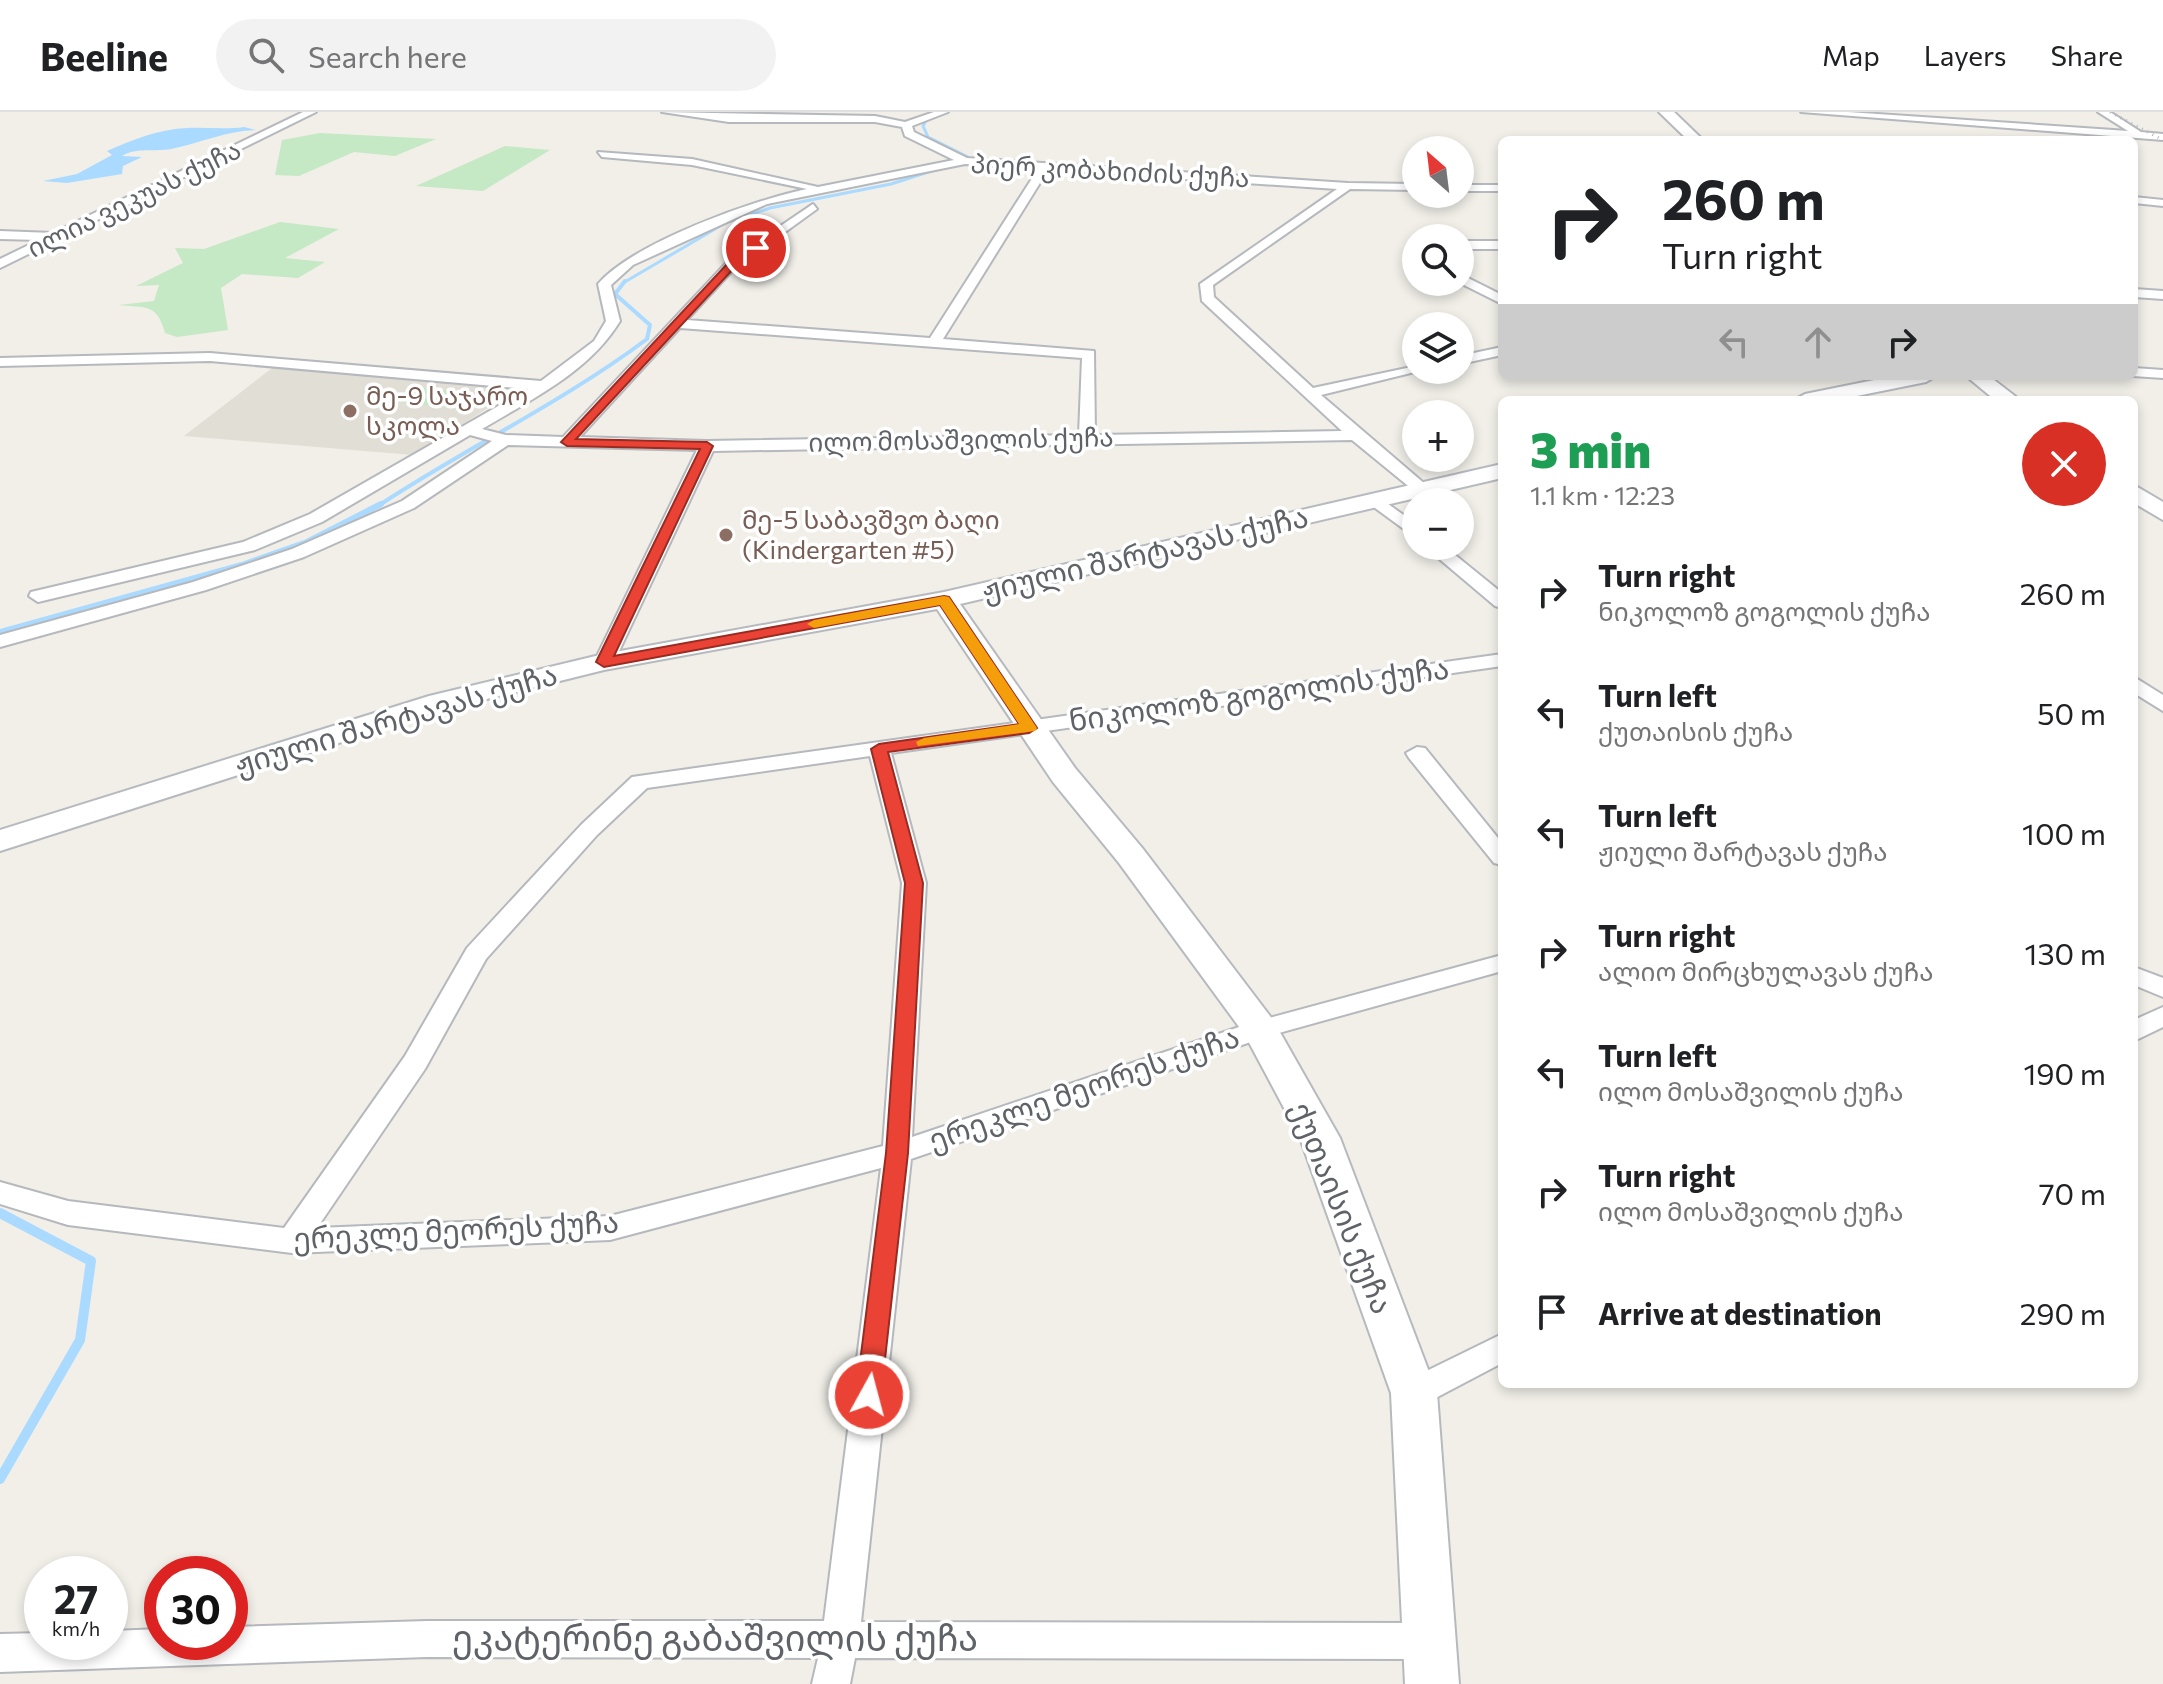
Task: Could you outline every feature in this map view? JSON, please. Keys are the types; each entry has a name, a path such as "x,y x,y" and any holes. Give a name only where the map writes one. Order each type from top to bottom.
{"street":[{"name":"ილია ვეკუას ქუჩა","path":"0,264 311,112"},
{"path":"667,112 729,119 847,117 906,125 943,112"},
{"path":"1666,112 1692,136"},
{"path":"1806,112 2163,136"},
{"path":"2103,112 2163,146"},
{"path":"2120,112 2163,136"},
{"path":"906,125 909,134 965,161"},
{"path":"602,154 692,162 819,189"},
{"name":"პიერ კობახიძის ქუჩა","path":"38,596 249,546 316,518 544,386 599,344 613,321 604,284 629,262 764,201 965,161 1402,187"},
{"path":"933,344 1046,165"},
{"path":"1348,186 1206,284 1207,298 1313,392 1356,435 1422,488"},
{"path":"1474,188 1498,188"},
{"path":"2138,200 2163,203"},
{"path":"567,442 680,324 730,266 813,207"},
{"path":"0,235 55,237"},
{"path":"1474,245 1498,245"},
{"path":"1474,285 1498,298"},
{"path":"2138,293 2163,295"},
{"path":"680,324 1089,354 1087,437"},
{"path":"1474,357 1498,352"},
{"path":"0,374 6,362 210,357 544,386"},
{"path":"2138,372 2163,374"},
{"path":"1313,392 1402,373"},
{"path":"1825,396 1906,380"},
{"path":"1982,380 2004,396"},
{"name":"ილო მოსაშვილის ქუჩა","path":"469,430 503,440 707,446 1087,437 1356,435"},
{"path":"0,641 278,560 341,536 396,511 503,440"},
{"path":"604,662 707,446"},
{"name":"ჟიული შარტავას ქუჩა","path":"1432,488 1498,472"},
{"name":"ჟიული შარტავას ქუჩა","path":"0,841 429,705 604,662 944,600 1402,495"},
{"path":"2138,495 2163,513"},
{"path":"1377,501 1402,522"},
{"path":"1450,560 1498,599"},
{"name":"ქუთაისის ქუჩა","path":"944,600 1029,728 1260,1029 1320,1138 1414,1393 1432,1684"},
{"name":"ნიკოლოზ გოგოლის ქუჩა","path":"292,1241 415,1062 476,954 631,788 653,779 1498,661"},
{"path":"2138,686 2163,705"},
{"path":"831,1684 841,1637 897,1153 914,883 879,749"},
{"path":"1417,753 1498,853"},
{"name":"ერეკლე მეორეს ქუჩა","path":"0,1193 68,1213 292,1241 610,1228 897,1153 1260,1029 1498,964"},
{"path":"2138,977 2163,988"},
{"path":"2138,1030 2163,1016"},
{"path":"1414,1393 1498,1350"},
{"name":"ეკატერინე გაბაშვილის ქუჩა","path":"0,1653 427,1639 841,1637 1431,1641"}],"shaded area":[{"name":"მე-9 საჯარო სკოლა","path":"276,365 523,386 413,455 184,436"}],"green space":[{"path":"320,133 436,139 395,156 354,152 299,176 275,175 282,140"},
{"path":"505,146 550,150 483,191 416,186"},
{"path":"280,222 339,229 285,258 325,262 298,278 242,274 221,288 228,330 177,337 165,333 158,316 149,309 119,305 154,301 159,285 136,286 183,263 175,248 204,249"},
{"path":"421,388 480,394 460,409 400,402"}],"water":[{"path":"244,127 256,130 171,149 127,153 122,156 142,157 123,166 122,174 67,183 43,181 77,174 112,155 107,151 156,133 187,128"}],"waterway":[{"path":"930,112 923,126 928,137 968,157 959,161"},
{"path":"624,283 727,222 770,208 891,184 944,167"},
{"path":"378,506 582,384 647,339 650,325 615,294 624,283"},
{"path":"0,632 242,565 307,542 381,504"},
{"path":"0,1213 91,1261 80,1340 0,1479"}],"railway":[{"path":"2110,112 2163,140"}],"slow traffic":[{"path":"814,624 944,600 1029,728 924,742"}],"place":[{"name":"მე-9 საჯარო სკოლა","path":"350,411"},
{"name":"მე-5 საბავშვო ბაღი (Kindergarten #5)","path":"726,535"}],"route":[{"path":"756,248 730,266 680,324 567,442 707,446 604,662 944,600 1029,728 879,749 914,883 897,1153 869,1395"}]}
